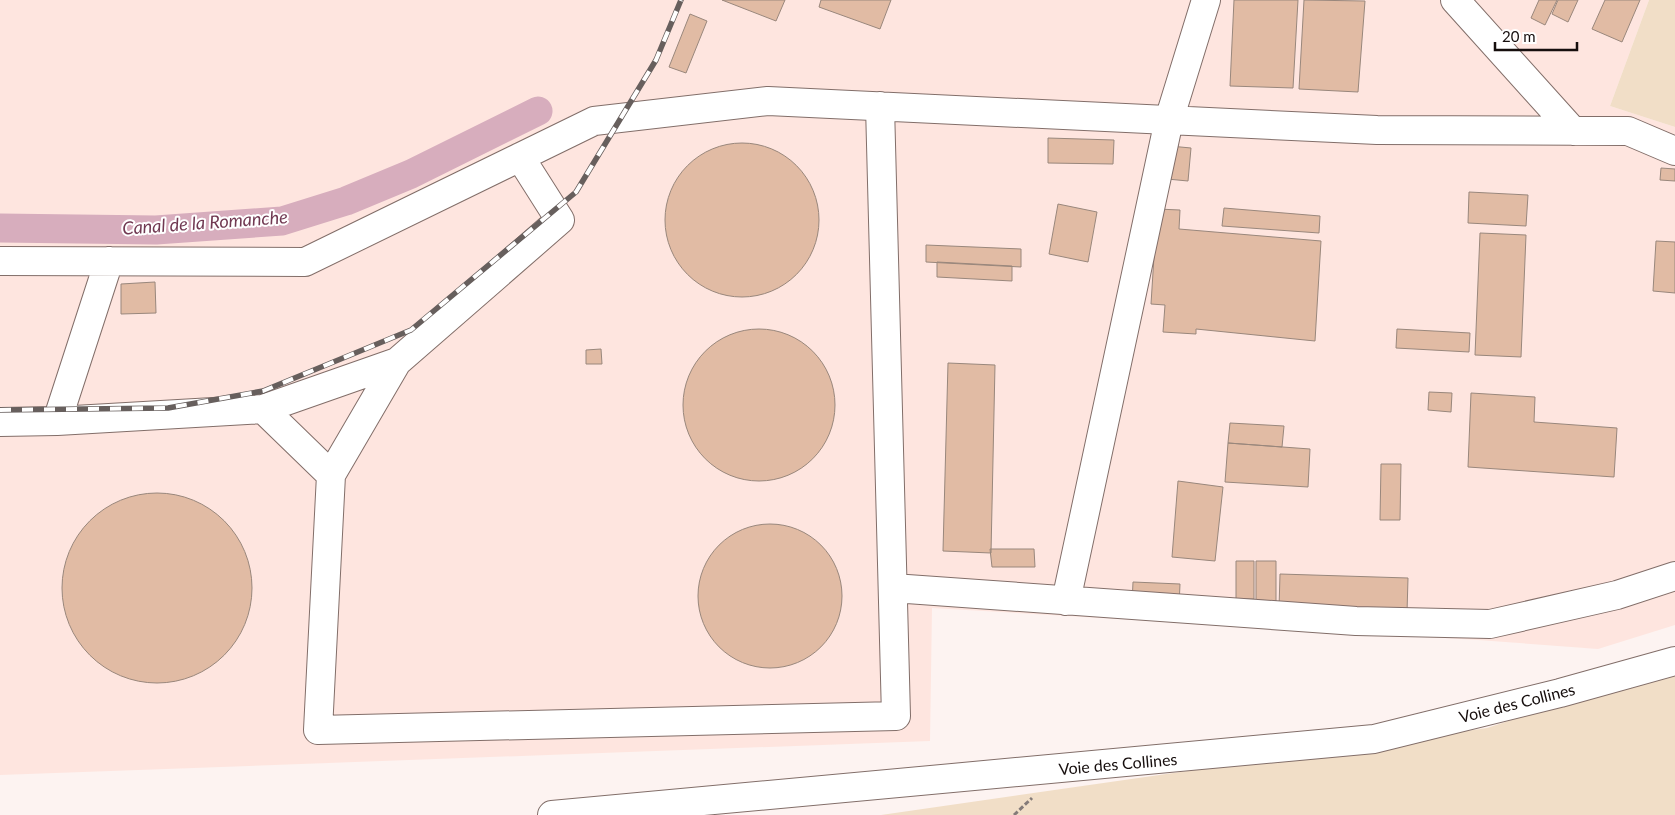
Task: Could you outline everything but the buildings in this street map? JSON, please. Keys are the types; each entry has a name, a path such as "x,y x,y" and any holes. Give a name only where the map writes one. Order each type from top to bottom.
{"street":[{"path":"1066,601 1169,120 1206,0"},
{"path":"1455,0 1573,131"},
{"path":"0,261 305,262 594,121 768,101 1377,130 1628,131 1675,150"},
{"path":"520,157 560,220 397,362 331,475 318,730 896,716 880,106"},
{"path":"57,421 109,261"},
{"path":"0,422 57,421 263,409 397,362"},
{"path":"263,409 331,475"},
{"path":"893,588 1356,621 1490,624 1616,595 1675,576"},
{"name":"Voie des Collines","path":"552,815 1374,740 1560,693 1675,660"}],"shaded area":[{"path":"0,0 1649,0 1610,106 1675,127 1675,625 1598,649 1478,640 932,608 930,741 0,775"},
{"path":"1649,0 1675,0 1675,127 1610,106"},
{"path":"1675,667 1675,815 881,815 1487,728"}],"waterway":[{"name":"Canal de la Romanche","path":"0,228 156,230 282,221 346,201 411,174 538,111"}],"railway":[{"path":"0,410 168,408 263,391 411,330 576,192 656,60 681,0"}]}
